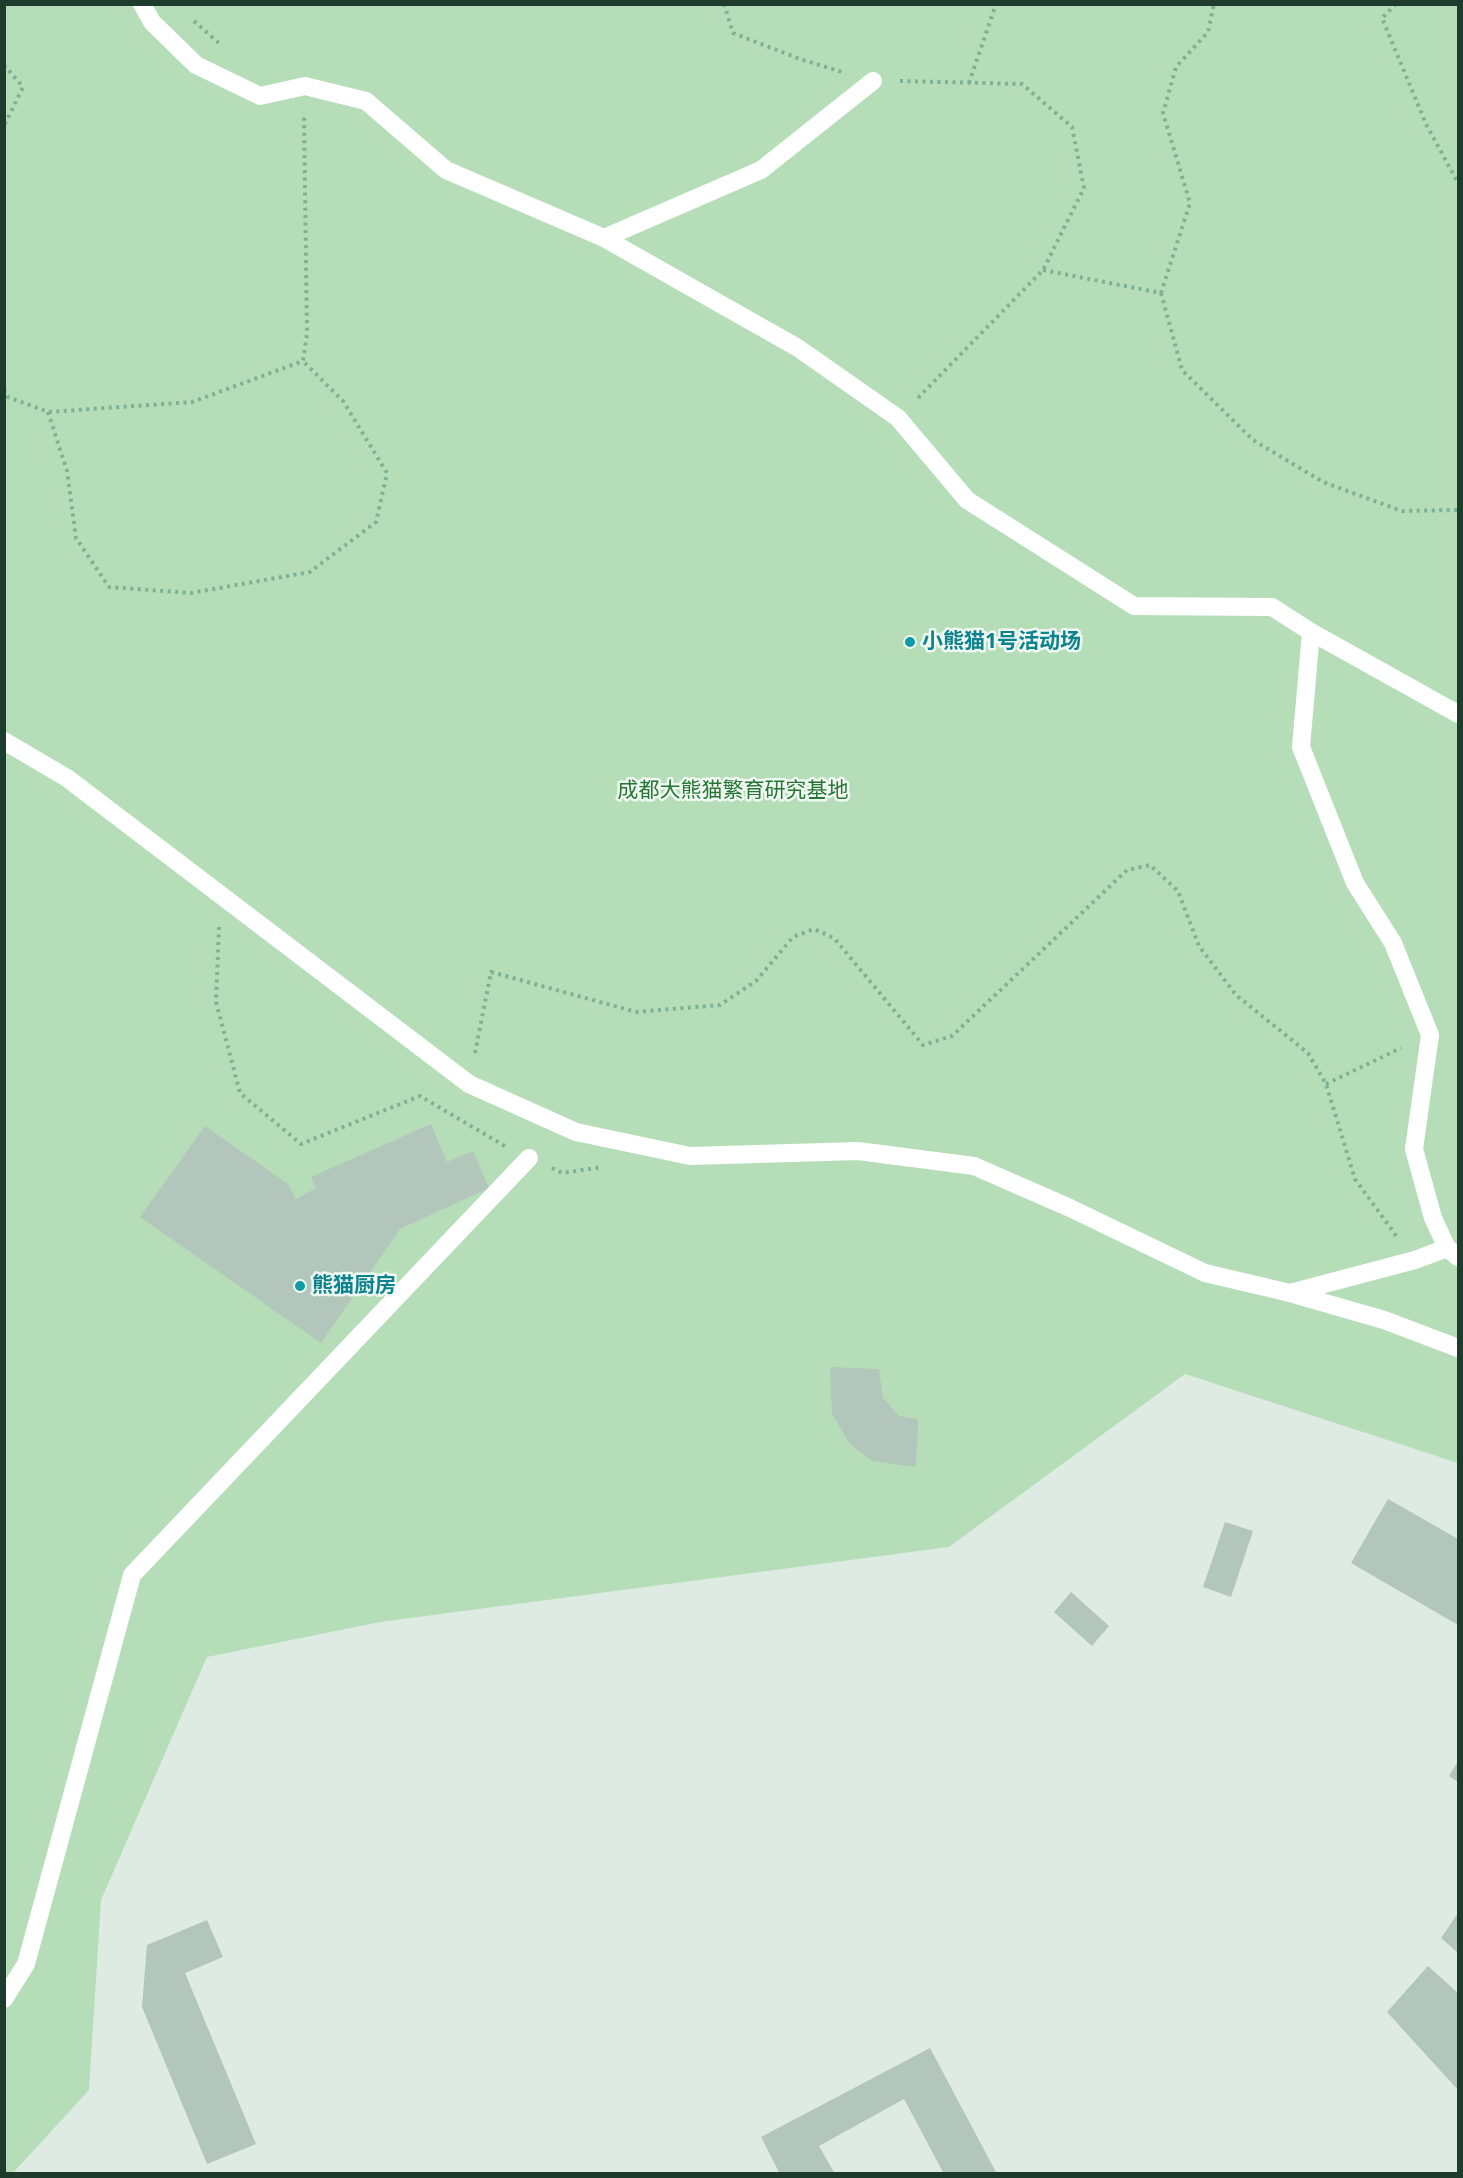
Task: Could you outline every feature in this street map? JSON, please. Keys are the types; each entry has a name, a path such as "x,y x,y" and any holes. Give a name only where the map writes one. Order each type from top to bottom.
{"lane":[{"path":"142,4 152,22 196,65 260,96 304,86 366,101 446,170 604,238 798,348 898,418 967,500 1134,606 1272,607 1311,632 1458,714"},
{"path":"604,238 760,170 873,81"},
{"path":"1290,1293 1414,1260 1453,1253 1433,1218 1414,1149 1430,1035 1393,943 1355,883 1301,747 1311,632"},
{"path":"4,741 67,778 469,1084 576,1132 690,1156 858,1151 974,1166 1205,1273 1290,1293 1384,1320 1458,1348"},
{"path":"4,1999 26,1964 132,1575 529,1158"}],"path":[{"path":"724,4 733,33 800,59 873,81 1022,84 1072,127 1084,188 1043,270 898,418"},
{"path":"969,83 996,4"},
{"path":"1214,4 1208,32 1176,67 1163,113 1190,202 1161,293 1182,370 1252,440 1323,482 1402,511 1458,510"},
{"path":"1396,4 1382,18 1426,124 1458,183"},
{"path":"4,65 23,87 4,126"},
{"path":"303,361 307,334 304,86"},
{"path":"1043,270 1161,293"},
{"path":"4,389 8,397 48,412 192,402 303,361"},
{"path":"48,412 67,471 76,538 109,587 192,593 310,572 376,522 387,473 343,401 303,361"},
{"path":"469,1084 491,972 636,1012 720,1005 756,981 793,937 814,929 834,938 924,1045 952,1036 1127,870 1150,865 1178,891 1199,946 1236,995 1308,1053 1326,1084 1355,1179 1414,1260"},
{"path":"218,892 216,1002 240,1093 301,1143 420,1096 489,1138 562,1173 609,1167"},
{"path":"1326,1084 1430,1035"}],"green space":[{"name":"成都大熊猫繁育研究基地","path":"5,5 1458,5 1458,1463 1185,1374 949,1547 380,1622 207,1657 101,1900 89,2090 13,2173 5,2174"}],"building":[{"name":"熊猫厨房","path":"431,1124 447,1162 473,1151 489,1188 400,1229 321,1343 140,1217 205,1126 288,1184 296,1199 316,1188 311,1177"},
{"path":"830,1367 879,1369 883,1398 899,1416 918,1419 916,1467 872,1461 850,1444 832,1414"},
{"path":"1388,1499 1458,1539 1458,1625 1351,1563"},
{"path":"1225,1522 1253,1531 1231,1597 1203,1587"},
{"path":"1071,1592 1109,1626 1092,1646 1054,1612"},
{"path":"1458,1761 1458,1782 1449,1776"},
{"path":"1458,1913 1458,1953 1441,1938"},
{"path":"207,1920 223,1957 185,1973 256,2144 207,2164 142,2007 147,1945"},
{"path":"1428,1966 1458,1993 1458,2090 1387,2012"},
{"path":"930,2048 997,2174 944,2174 904,2099 819,2146 835,2174 780,2174 761,2137"}],"place":[{"name":"小熊猫1号活动场","path":"910,642"},
{"name":"熊猫厨房","path":"300,1286"}]}
